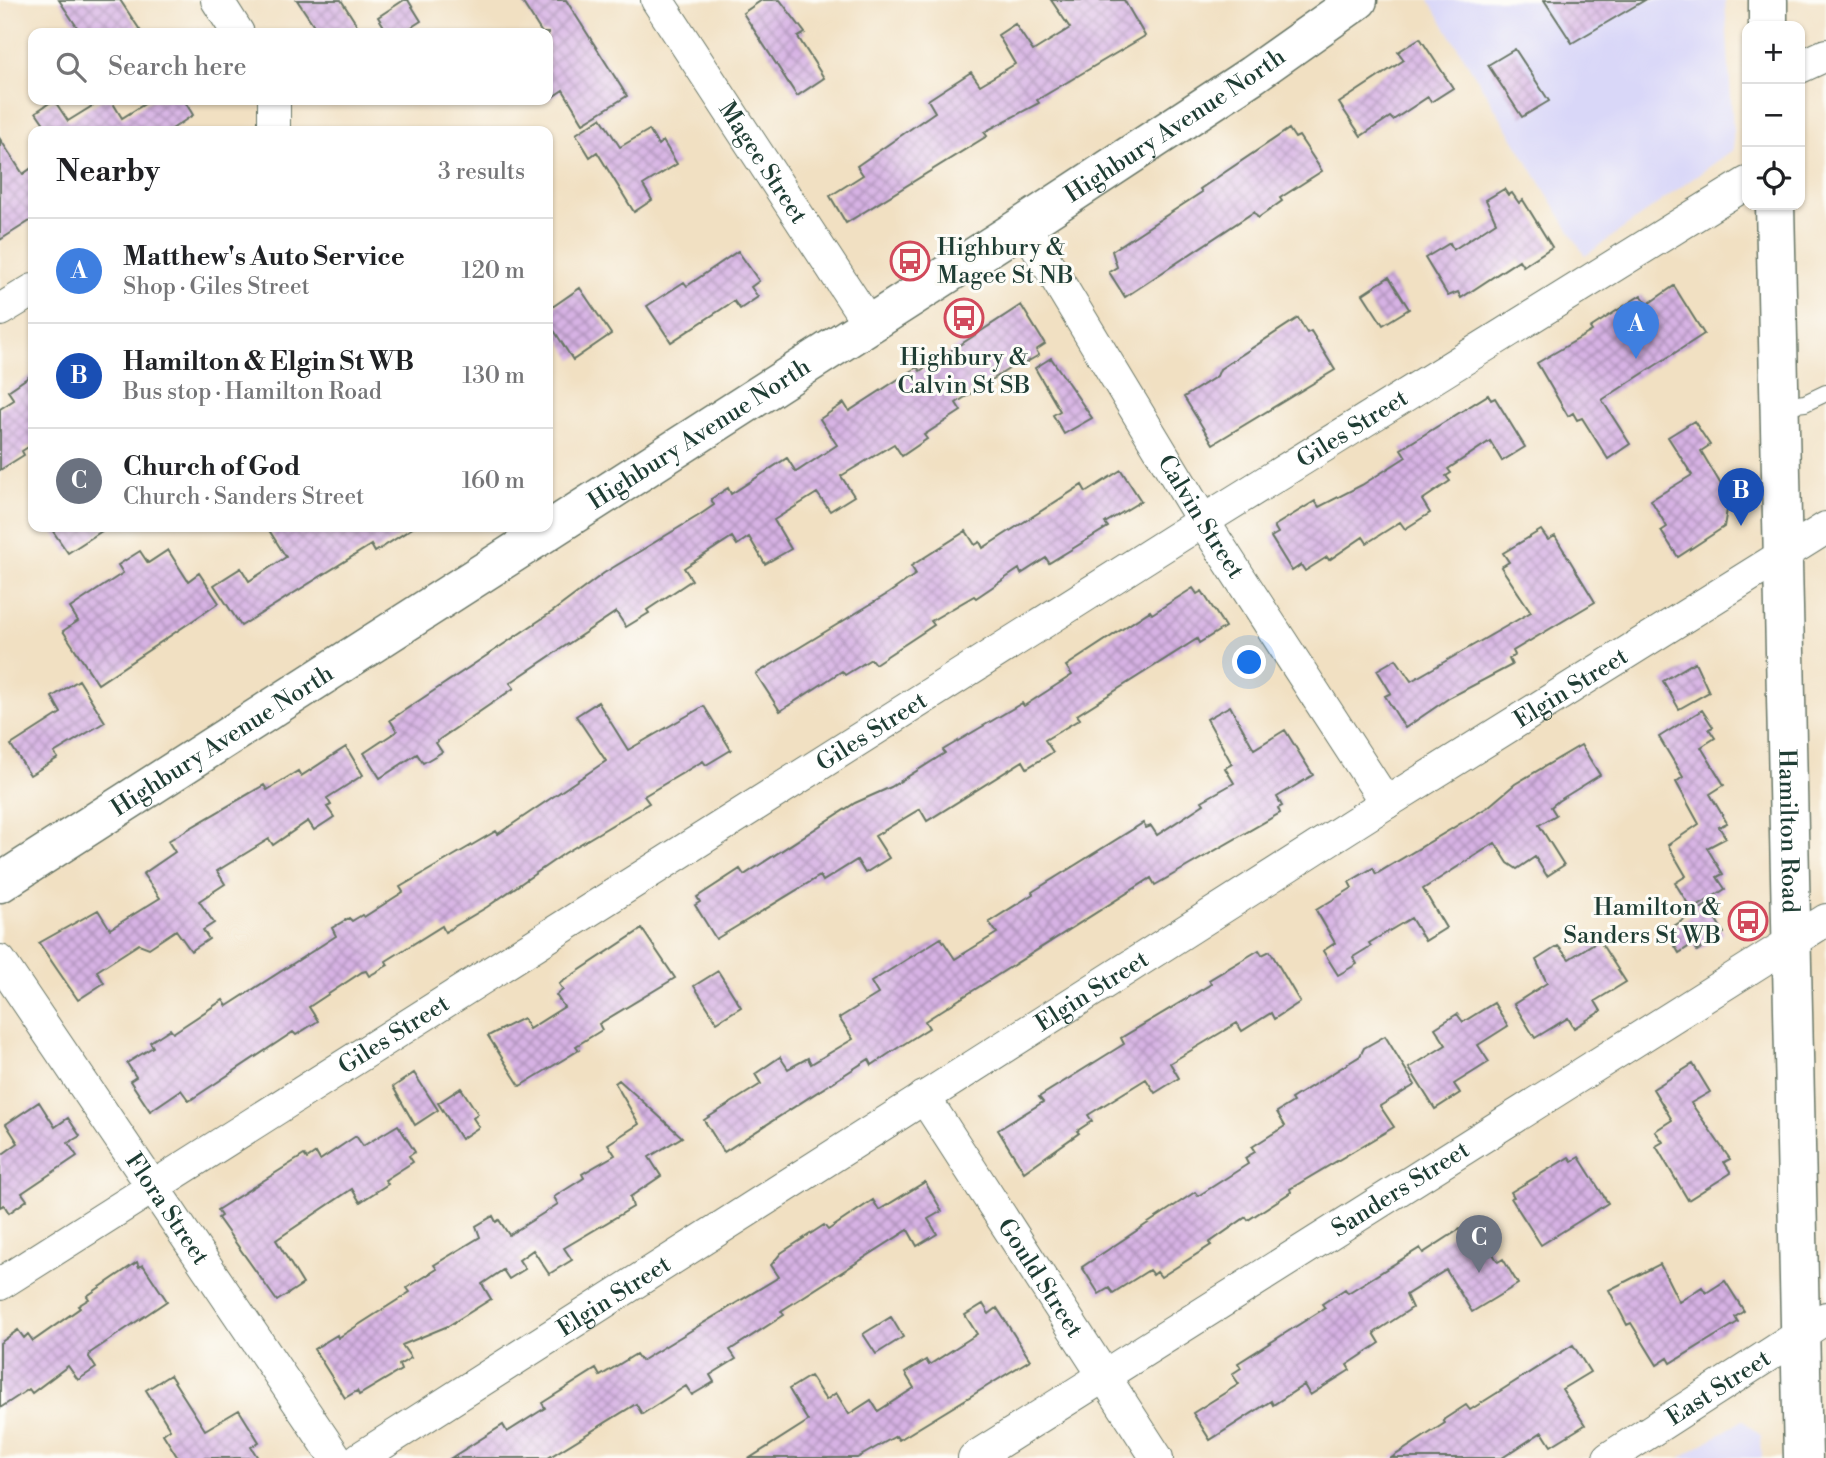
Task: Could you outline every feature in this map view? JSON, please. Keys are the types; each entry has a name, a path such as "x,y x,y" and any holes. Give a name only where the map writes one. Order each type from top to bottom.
{"main road":[{"name":"Highbury Avenue North","path":"553,527 1024,225 1252,75 1359,0"},
{"path":"1768,0 1768,21"},
{"name":"Hamilton Road","path":"1774,210 1792,941 1813,1326 1803,1458"},
{"name":"Highbury Avenue North","path":"0,883 546,532"}],"street":[{"path":"217,0 236,28"},
{"name":"Magee Street","path":"657,0 869,324"},
{"path":"1805,65 1826,55"},
{"path":"274,105 274,126"},
{"name":"Giles Street","path":"0,1284 1203,521 1742,186"},
{"name":"Calvin Street","path":"1024,225 1203,521 1386,803"},
{"path":"0,310 28,293"},
{"name":"Elgin Street","path":"360,1458 1386,803 1826,528"},
{"name":"Sanders Street","path":"974,1458 1826,920"},
{"name":"Flora Street","path":"0,961 336,1458"},
{"name":"Gould Street","path":"924,1097 1106,1375 1157,1458"},
{"name":"East Street","path":"1608,1458 1813,1326"}],"lane":[{"path":"1780,406 1805,403 1826,393"}],"shaded area":[{"path":"1429,0 1725,0 1734,149 1585,256"},
{"path":"1743,1420 1761,1436 1762,1458 1680,1458"}],"building":[{"path":"59,0 120,0 139,28 78,28"},
{"path":"297,0 341,0 357,25 352,28 316,28"},
{"path":"408,0 421,21 410,28 385,28 378,17"},
{"path":"521,0 566,0 627,96 583,123 563,90 553,97 553,28 539,28"},
{"path":"762,0 780,0 805,33 798,37 824,78 797,96 743,13"},
{"path":"1051,0 1124,0 1145,36 1037,100 1039,103 984,132 987,136 846,223 830,196 863,175 857,166 935,112 928,100 971,72 980,85 1015,64 998,35 1015,24 1033,51 1070,28"},
{"path":"1544,0 1645,0 1572,43"},
{"path":"1420,38 1453,88 1431,102 1428,97 1393,120 1390,117 1361,136 1339,103 1404,60 1398,52"},
{"path":"1515,49 1549,101 1522,117 1488,65"},
{"path":"46,105 57,105 68,121 94,105 114,105 122,118 143,105 187,105 193,115 176,126 46,126 36,112"},
{"path":"601,118 620,147 649,130 658,145 663,141 677,164 643,185 652,200 634,212 597,152 590,157 576,134"},
{"path":"1289,129 1295,138 1299,136 1322,171 1280,198 1282,201 1258,218 1254,212 1125,297 1109,272 1117,267 1112,251 1202,192 1200,189"},
{"path":"0,139 23,174 28,170 28,222 0,240"},
{"path":"1504,189 1508,195 1512,193 1519,203 1523,200 1552,247 1523,266 1519,260 1461,298 1458,292 1448,296 1425,258 1450,243 1453,250 1496,222 1486,200"},
{"path":"738,251 759,281 751,287 758,297 740,309 734,301 671,342 647,306 684,282 687,286"},
{"path":"1389,277 1409,309 1383,325 1363,294"},
{"path":"1674,286 1704,334 1602,400 1630,444 1608,459 1582,418 1577,420 1573,413 1568,416 1537,363 1592,331 1590,328 1641,295 1648,304"},
{"path":"580,288 611,334 573,360 553,329 553,307"},
{"path":"1021,305 1045,344 1036,350 1039,355 1020,366 1018,363 956,403 961,411 924,435 927,439 902,456 894,444 841,476 854,496 830,511 817,493 774,520 791,549 765,564 749,537 737,545 732,537 684,568 692,580 647,610 649,613 626,627 616,612 510,683 514,688 440,739 436,743 442,752 423,763 417,754 380,778 364,753 397,731 390,720 552,612 604,573 698,516 714,505 711,499 728,488 731,494 787,458 796,472 837,445 820,419 844,403 849,411 917,367 920,371"},
{"path":"1298,318 1307,333 1311,331 1335,370 1213,444 1184,397 1217,376 1220,369"},
{"path":"1051,358 1092,418 1064,434 1053,415 1060,411 1035,368"},
{"path":"28,377 28,447 22,451 24,455 0,470 0,409 14,400 8,391"},
{"path":"1488,395 1491,400 1495,398 1525,447 1502,461 1490,441 1448,469 1451,473 1446,476 1450,481 1422,500 1430,513 1405,529 1400,522 1367,543 1363,537 1329,560 1327,557 1305,571 1301,565 1292,571 1271,537 1278,533 1274,526 1315,501 1319,507 1362,485 1406,457 1401,449"},
{"path":"1694,421 1710,445 1701,451 1729,498 1724,527 1678,557 1661,531 1667,527 1651,500 1692,475 1668,437"},
{"path":"1121,470 1141,501 1105,523 1108,527 1049,563 1046,558 1021,574 1019,569 976,598 974,596 931,621 934,625 875,664 871,659 845,675 842,671 780,711 756,674 889,593 916,574 911,566 966,531 975,545 980,542 983,548 1082,485 1086,492"},
{"path":"1541,530 1548,540 1555,536 1595,602 1513,651 1515,655 1509,659 1512,665 1449,698 1405,728 1385,696 1391,693 1377,670 1396,659 1411,681 1531,612 1501,567 1509,562 1503,553"},
{"path":"53,532 100,532 68,553"},
{"path":"270,532 406,532 375,552 371,545 241,626 214,585 241,568 249,581 286,557"},
{"path":"168,550 188,581 199,573 219,603 98,684 63,631 78,621 70,608 123,573 118,565 140,551 148,563"},
{"path":"1193,588 1197,594 1202,591 1225,627 1199,643 1197,639 1077,715 1080,719 1045,740 1053,752 1027,768 1023,761 927,821 920,809 875,836 889,858 865,873 857,860 823,881 820,876 716,939 695,905 700,902 697,897 740,869 744,875 855,803 891,787 945,753 943,750 1022,703 1024,706 1072,675 1066,666 1150,611 1152,614"},
{"path":"1695,662 1709,692 1679,709 1663,681"},
{"path":"79,680 105,722 54,753 58,758 30,775 11,745 61,713 52,697"},
{"path":"598,702 628,750 704,706 731,750 706,765 703,761 644,796 649,803 565,853 487,907 445,932 442,926 386,961 388,965 369,976 366,971 362,972 309,1007 318,1021 296,1035 293,1032 189,1101 181,1090 150,1111 130,1081 136,1077 127,1063 153,1047 150,1042 170,1029 173,1033 223,1000 227,1006 336,936 332,928 349,918 352,921 362,915 364,917 403,892 400,887 496,831 498,834 606,761 576,716"},
{"path":"1230,706 1254,749 1285,730 1313,775 1277,797 1282,806 1278,808 1280,813 1155,885 1151,878 925,1021 929,1028 872,1065 869,1059 724,1152 704,1120 761,1084 755,1074 780,1057 788,1069 808,1058 811,1064 853,1039 839,1018 878,994 871,982 941,938 955,959 997,933 989,922 1033,894 1032,892 1143,823 1146,828 1151,826 1157,835 1204,804 1202,801 1234,783 1225,768 1232,764 1207,719"},
{"path":"1702,710 1713,727 1709,729 1715,738 1701,747 1724,785 1710,794 1727,823 1719,827 1726,838 1707,848 1723,874 1717,877 1725,889 1692,910 1675,883 1686,876 1668,845 1699,824 1676,782 1683,777 1659,737"},
{"path":"1581,745 1600,775 1558,801 1551,807 1556,815 1539,825 1564,865 1547,876 1535,857 1517,869 1508,863 1495,843 1423,889 1446,928 1425,941 1411,918 1369,943 1371,946 1353,957 1357,964 1338,975 1323,951 1335,943 1316,910 1352,888 1349,882 1373,868 1376,874 1488,807 1515,784"},
{"path":"346,747 363,775 327,798 331,805 327,807 334,817 314,830 308,821 273,845 269,839 217,871 225,884 199,901 214,923 203,930 209,939 191,951 176,930 149,948 139,944 97,971 104,983 78,1000 39,943 98,910 110,929 160,898 143,874 175,852 168,841 264,785 267,790 298,771 301,776"},
{"path":"1707,905 1724,933 1697,951 1693,944 1679,953 1666,931"},
{"path":"642,929 675,978 599,1024 602,1030 576,1046 579,1050 520,1086 488,1036 523,1018 529,1029 564,1007 556,995 563,990 559,984"},
{"path":"1599,940 1626,982 1595,1001 1601,1011 1574,1028 1568,1018 1535,1038 1514,1004 1547,983 1536,960 1558,946 1569,959"},
{"path":"1259,950 1262,955 1270,951 1300,1002 1274,1019 1271,1013 1242,1031 1237,1023 1170,1063 1179,1078 1155,1093 1146,1079 1088,1115 1092,1121 1077,1131 1079,1133 1024,1172 998,1130 1043,1102 1039,1097 1124,1044 1121,1038 1211,984 1209,980"},
{"path":"718,971 741,1007 717,1022 694,986"},
{"path":"1494,1003 1508,1026 1478,1045 1489,1062 1454,1084 1460,1093 1435,1109 1409,1068 1446,1045 1435,1028 1457,1014 1463,1022"},
{"path":"1385,1036 1415,1085 1380,1106 1394,1127 1290,1189 1291,1192 1248,1220 1246,1217 1209,1243 1211,1245 1161,1277 1157,1272 1153,1275 1149,1270 1113,1293 1109,1288 1099,1294 1082,1267 1195,1192 1198,1196 1248,1164 1245,1158 1255,1152 1252,1147 1285,1126 1277,1112 1293,1102 1291,1099 1360,1056 1364,1048"},
{"path":"1693,1064 1710,1092 1691,1103 1730,1159 1724,1162 1731,1173 1688,1200 1656,1146 1663,1142 1655,1131 1672,1120 1653,1089"},
{"path":"414,1073 438,1110 415,1125 393,1087"},
{"path":"619,1080 682,1137 649,1157 661,1176 630,1197 633,1207 564,1248 572,1260 549,1274 533,1250 519,1260 525,1269 509,1279 503,1270 482,1284 491,1299 448,1326 402,1345 411,1358 399,1365 401,1370 359,1395 357,1391 345,1398 314,1349 337,1335 338,1338 410,1292 407,1288 437,1269 434,1265 480,1237 476,1226 493,1216 509,1235 558,1204 554,1197 584,1178 582,1174 615,1155 608,1144 639,1124 615,1083"},
{"path":"461,1088 478,1114 473,1118 479,1127 461,1139 438,1103"},
{"path":"39,1102 55,1127 68,1118 80,1136 68,1143 77,1156 22,1193 27,1200 9,1213 4,1205 0,1207 0,1156 18,1143 6,1124"},
{"path":"398,1125 415,1152 409,1156 413,1162 385,1180 388,1184 360,1202 352,1189 276,1240 303,1284 277,1301 218,1218 221,1216 217,1210 304,1155 307,1159 316,1153 320,1160 356,1136 363,1146"},
{"path":"1569,1157 1572,1161 1579,1157 1608,1203 1541,1245 1511,1198 1514,1197 1511,1192"},
{"path":"925,1182 942,1211 928,1219 937,1234 917,1246 908,1230 781,1311 784,1315 730,1350 736,1359 710,1375 714,1382 692,1395 686,1386 642,1414 636,1404 548,1458 451,1458 503,1425 507,1432 545,1408 542,1403 596,1369 600,1376 636,1354 641,1361 779,1277 771,1265 781,1253 824,1225 828,1230 873,1200 879,1210"},
{"path":"1460,1229 1466,1237 1478,1230 1498,1262 1503,1259 1518,1284 1472,1312 1446,1270 1406,1295 1412,1308 1374,1333 1380,1343 1347,1365 1350,1370 1310,1395 1304,1385 1273,1405 1271,1401 1210,1440 1193,1413 1239,1384 1232,1374 1241,1368 1238,1363 1325,1308 1322,1304 1345,1289 1348,1293 1420,1248 1423,1253"},
{"path":"137,1262 139,1267 143,1265 167,1301 90,1353 89,1357 96,1368 78,1380 68,1366 32,1393 29,1389 0,1408 0,1343 18,1330 24,1338 28,1334 33,1341 80,1308 78,1306 89,1299 87,1296"},
{"path":"1660,1264 1679,1302 1702,1287 1706,1293 1725,1281 1744,1311 1735,1317 1738,1322 1671,1363 1668,1358 1657,1365 1631,1323 1627,1325 1609,1290"},
{"path":"983,1304 989,1314 997,1308 1030,1360 899,1440 896,1436 857,1458 750,1458 808,1421 789,1389 810,1376 826,1400 836,1393 849,1414 871,1400 878,1411 914,1388 905,1373 926,1360 929,1365 977,1334 965,1315"},
{"path":"891,1317 903,1337 876,1354 863,1334"},
{"path":"1573,1345 1590,1372 1562,1389 1585,1425 1551,1446 1542,1432 1502,1458 1391,1458 1445,1423 1443,1420 1466,1405 1470,1410"},
{"path":"170,1375 205,1430 239,1410 259,1442 251,1447 258,1458 178,1458 163,1434 170,1429 146,1390"}],"place":[{"name":"Highbury & Magee St NB","path":"910,261"},
{"name":"Highbury & Calvin St SB","path":"964,318"},
{"name":"Matthew's Auto Service","path":"1636,359"},
{"name":"Hamilton & Elgin St WB","path":"1741,526"},
{"name":"Hamilton & Sanders St WB","path":"1748,921"},
{"name":"Church of God","path":"1479,1273"}]}
